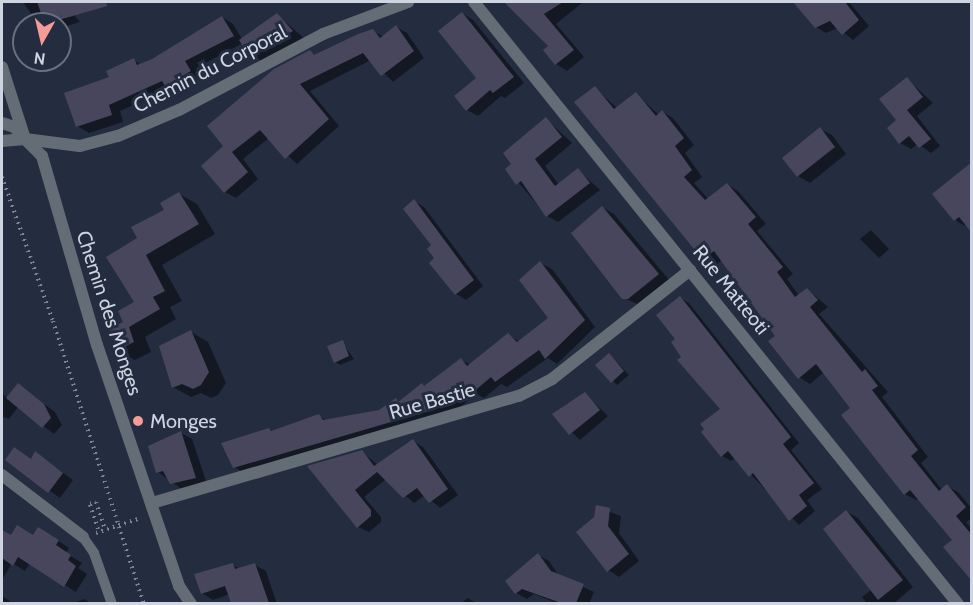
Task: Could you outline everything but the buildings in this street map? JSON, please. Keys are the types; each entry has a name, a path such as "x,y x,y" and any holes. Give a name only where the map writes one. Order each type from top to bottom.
{"street":[{"name":"Chemin du Corporal","path":"2,141 25,139 80,146 118,136 179,110 323,34 408,2"},
{"name":"Rue Matteoti","path":"474,2 958,603"},
{"path":"2,68 25,139"},
{"name":"Chemin du Corporal","path":"2,123 14,127 25,139"},
{"name":"Chemin des Monges","path":"25,139 42,156 97,345 179,585 191,603"},
{"name":"Rue Bastie","path":"152,502 536,389 690,270"},
{"path":"2,475 83,537"}],"lane":[{"path":"83,537 94,553 112,603"}],"path":[{"path":"2,177 144,603"},
{"path":"105,530 96,502 90,504 99,532 105,530 119,525 144,517"}],"place":[{"name":"Monges","path":"138,421"}]}
